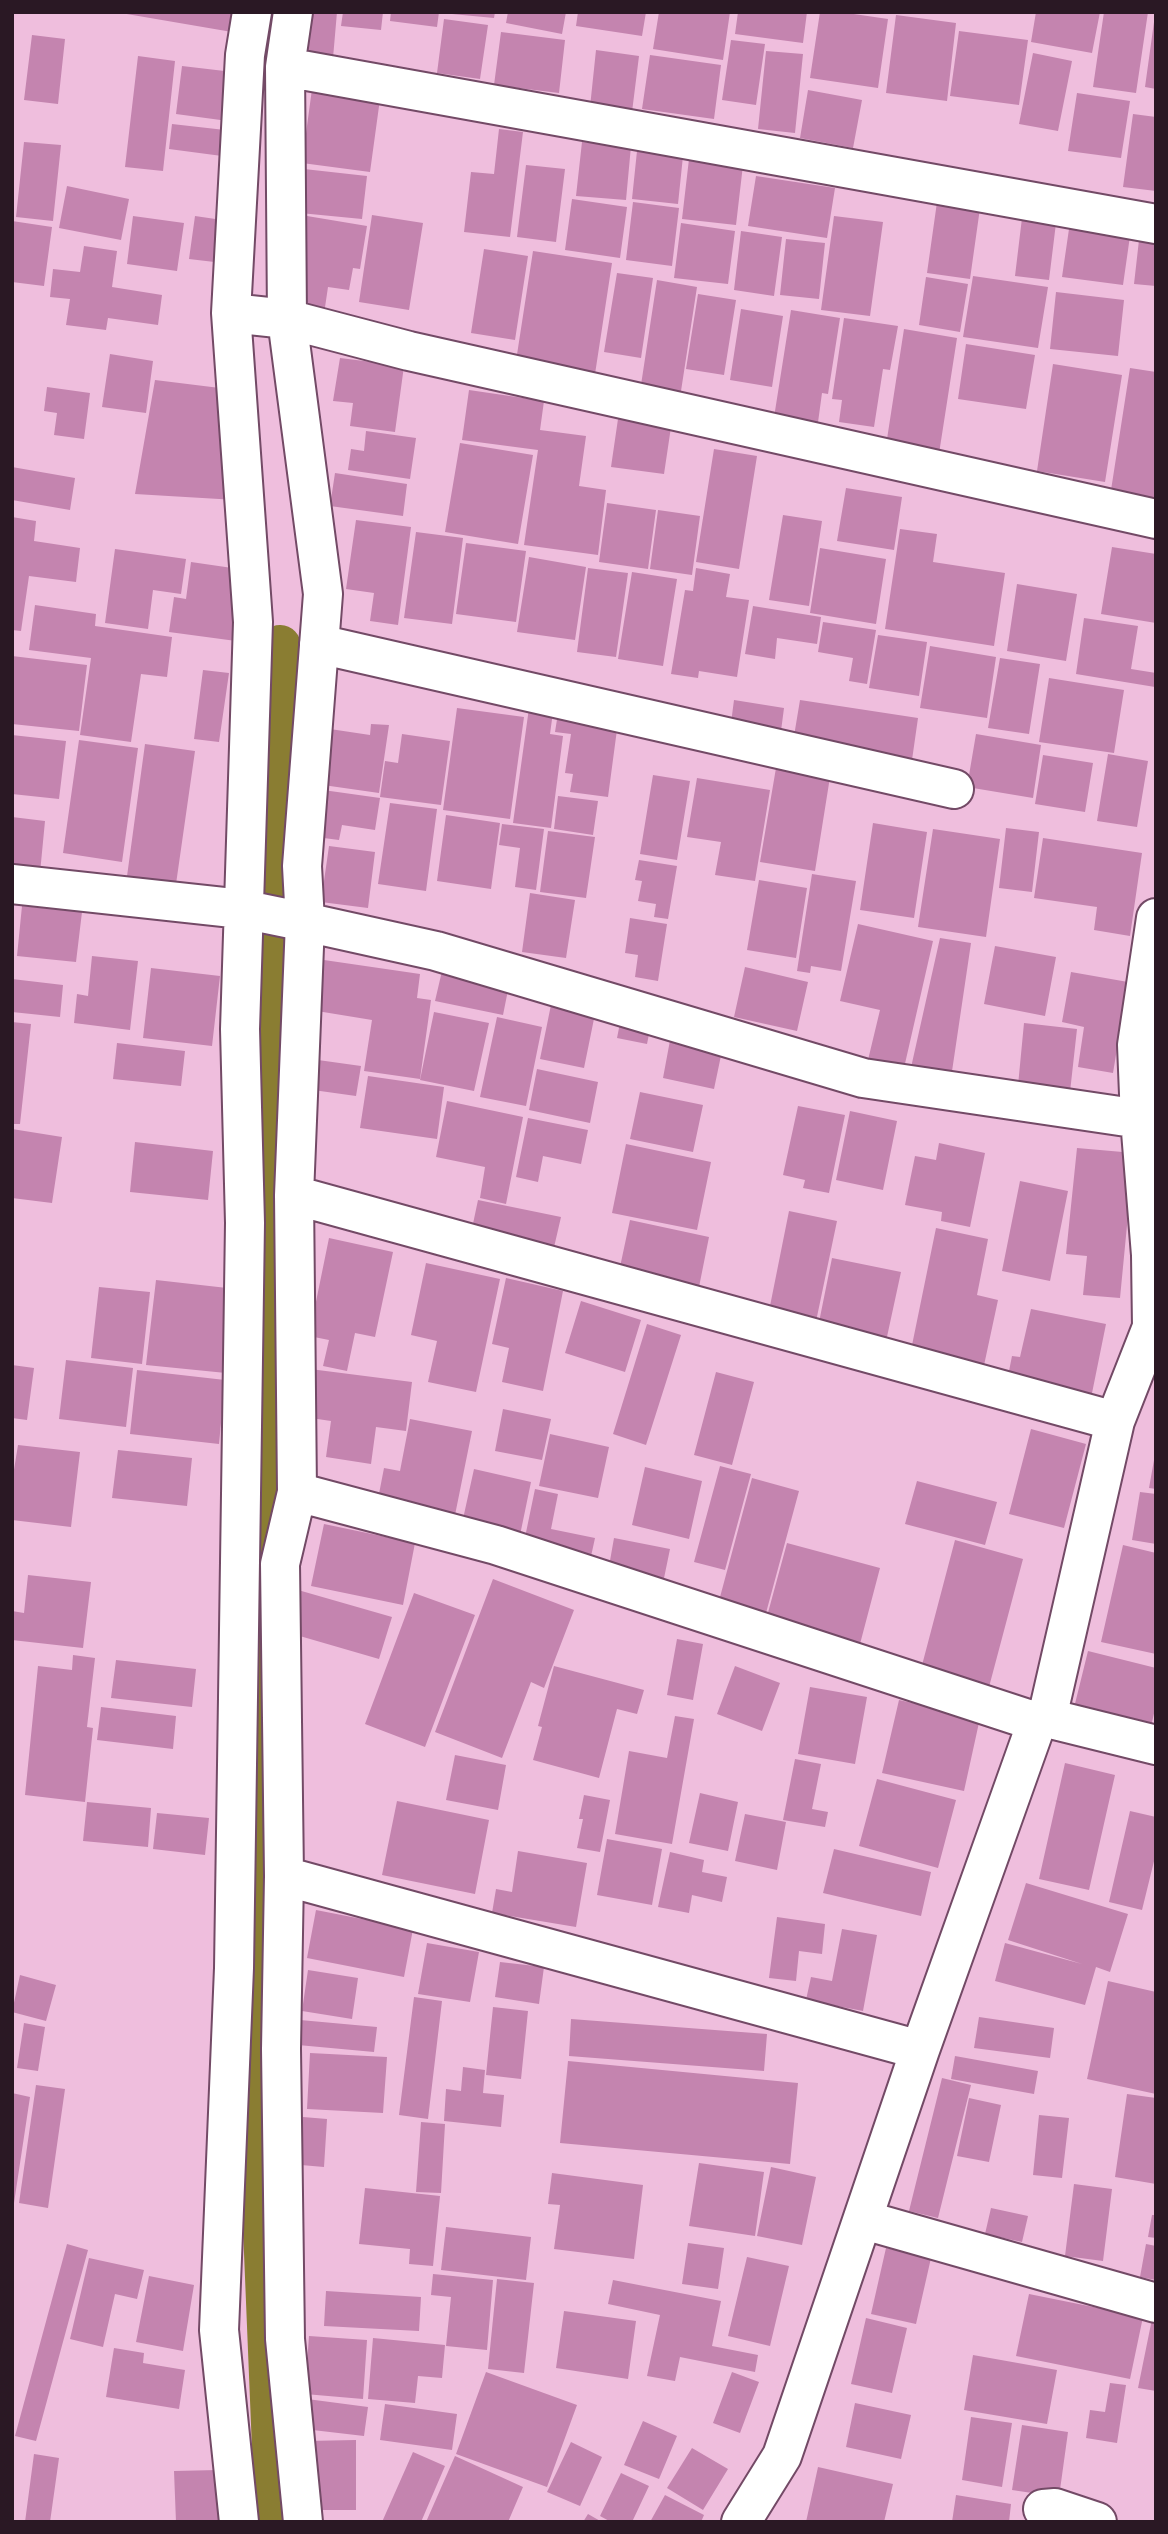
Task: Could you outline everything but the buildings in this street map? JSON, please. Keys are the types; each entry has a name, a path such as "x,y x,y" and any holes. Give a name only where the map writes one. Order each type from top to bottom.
{"street":[{"path":"239,2522 219,2330 234,1954 245,1223 240,1029 253,622 231,313 245,55 252,12"},
{"path":"293,12 285,67 287,319 323,594 302,866 305,922 294,1195 297,1492 280,1564 284,1876 281,2049 285,2339 303,2522"},
{"path":"285,67 1156,223"},
{"path":"231,313 287,319 423,354 1156,519"},
{"path":"319,645 954,789"},
{"path":"12,884 242,909 305,922 436,951 863,1078 1140,1119"},
{"path":"741,2522 782,2456 920,2050 1042,1720 1115,1421 1152,1326 1153,1254 1140,1119 1138,1045 1156,918"},
{"path":"294,1195 1115,1421"},
{"path":"297,1492 496,1545 1042,1720 1156,1745"},
{"path":"284,1876 920,2050"},
{"path":"864,2220 1156,2303"},
{"path":"1043,2509 1055,2508 1097,2522"}],"waterway":[{"path":"276,2522 260,2130 259,1717 270,1478 272,1008 280,646"}]}
